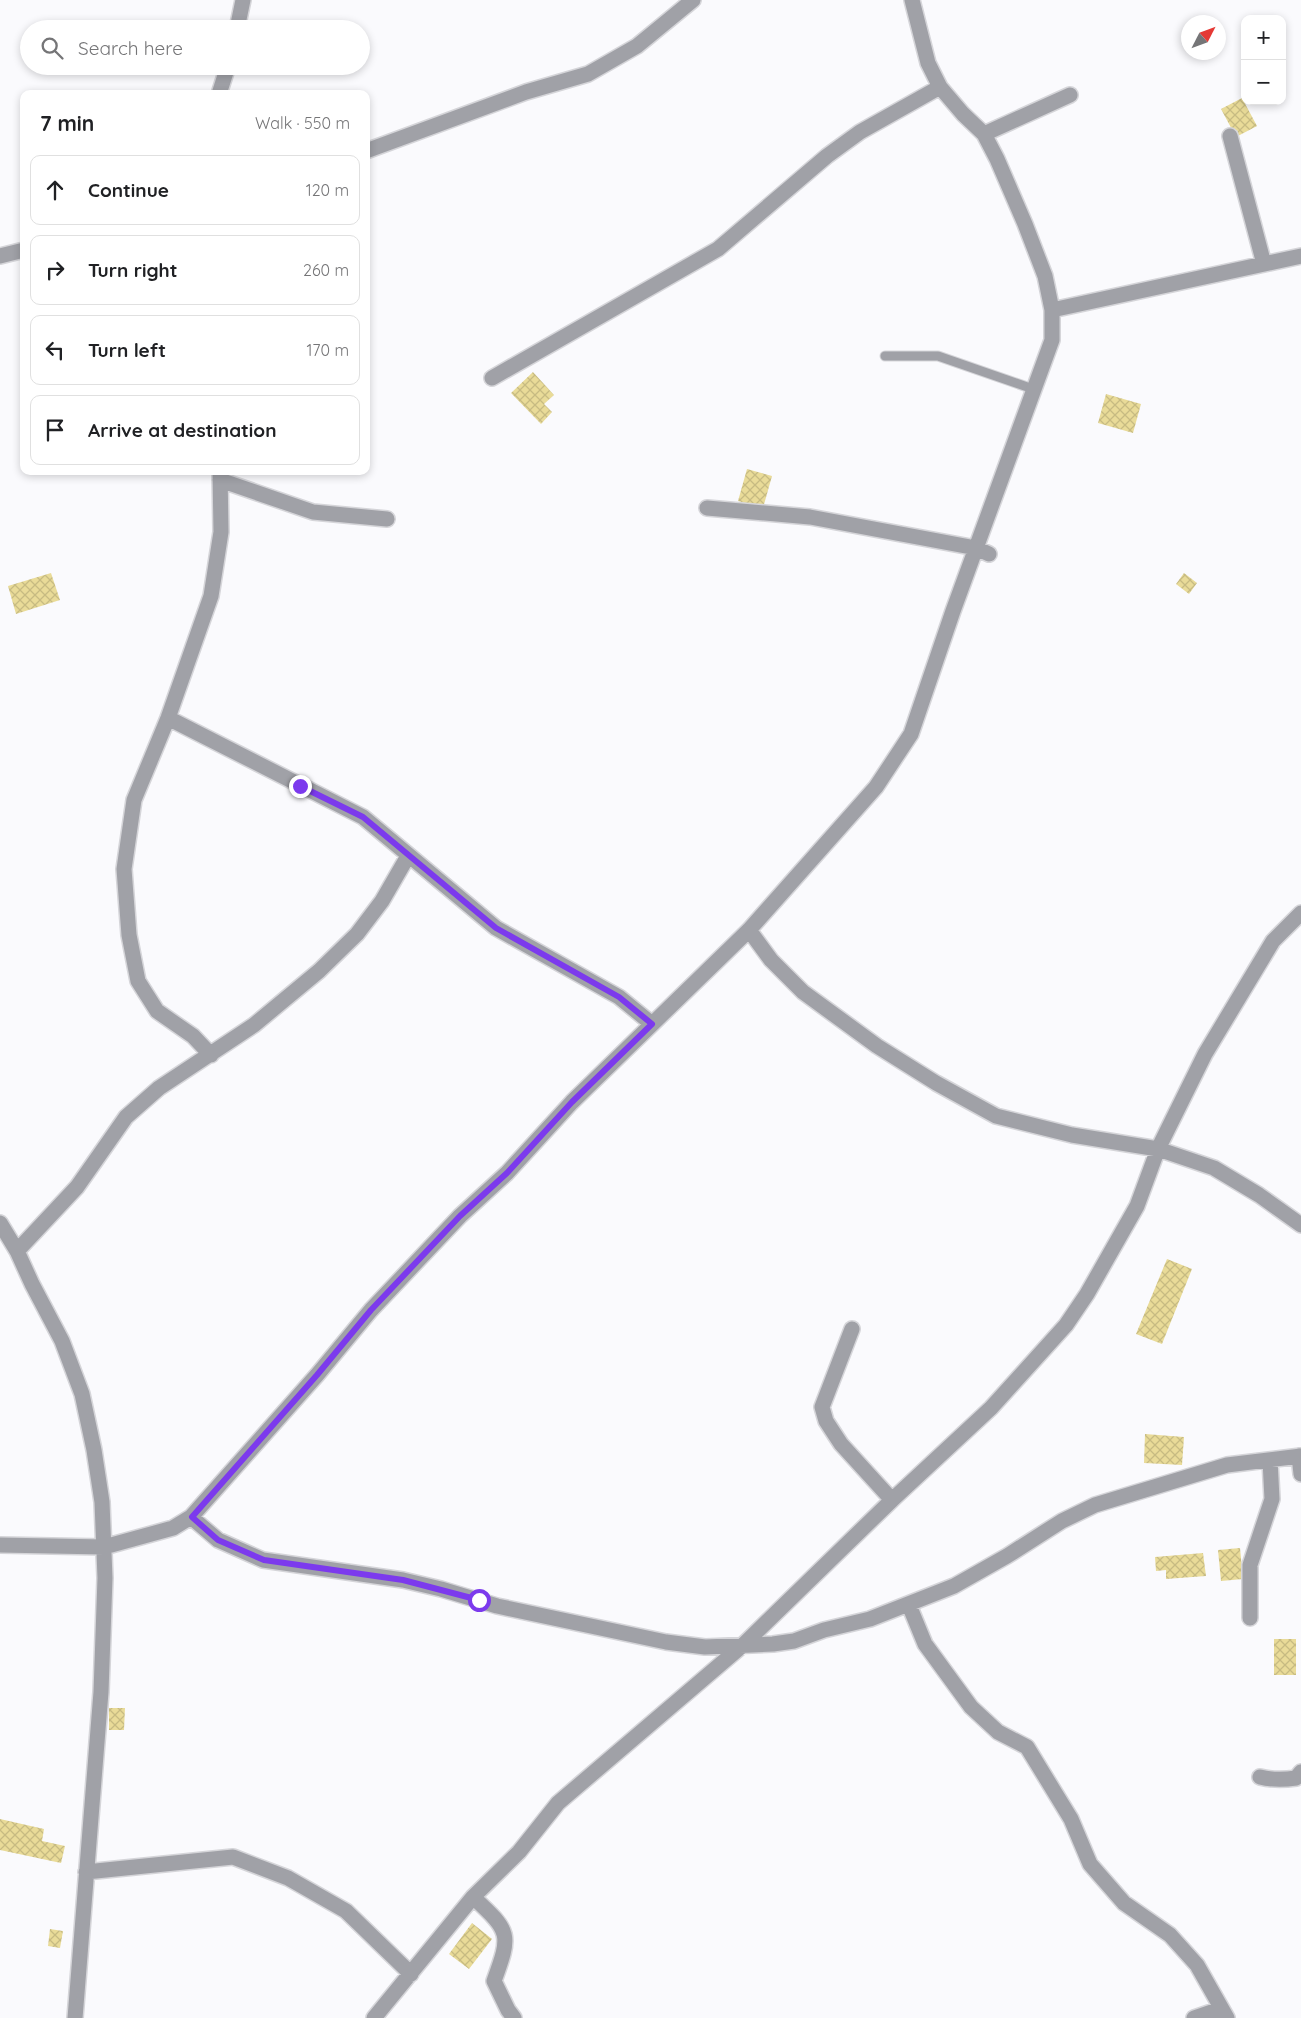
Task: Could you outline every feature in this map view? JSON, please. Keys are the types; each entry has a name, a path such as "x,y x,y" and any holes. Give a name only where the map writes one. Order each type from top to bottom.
{"street":[{"path":"239,20 243,0"},
{"path":"370,150 526,92 588,74 636,46 693,0"},
{"path":"0,1545 104,1547 173,1528 192,1517 317,1375 371,1310 460,1216 507,1173 572,1102 749,930 876,787 911,734 982,551 1033,389 1052,340 1052,310 1045,276 1026,224 984,134 963,114 940,87 928,63 912,0"},
{"path":"220,90 225,75"},
{"path":"492,378 718,249 799,179 860,132 940,87"},
{"path":"984,134 1070,95"},
{"path":"1230,136 1264,264"},
{"path":"0,256 20,251"},
{"path":"1052,310 1301,256"},
{"path":"211,1055 193,1036 157,1011 138,981 129,935 124,869 134,800 168,718 211,596 221,532 220,476 313,512 387,519"},
{"path":"707,508 810,517 982,551"},
{"path":"168,718 363,817 496,928 619,997 652,1024"},
{"path":"17,1251 77,1187 126,1117 159,1088 254,1025 319,970 357,934 382,901 408,856"},
{"path":"374,2018 473,1897 519,1852 558,1803 743,1645 892,1500 991,1408 1066,1325 1087,1294 1137,1206 1158,1149 1205,1054 1273,941 1301,913"},
{"path":"749,930 771,960 803,992 877,1046 979,1107 996,1116 1072,1135 1158,1149 1214,1168 1259,1195 1301,1225"},
{"path":"0,1223 17,1251 62,1341 82,1394 94,1450 102,1502 105,1578 101,1692 74,2018"},
{"path":"852,1329 822,1407 826,1421 841,1444 892,1500"},
{"path":"192,1517 218,1540 264,1560 403,1580 497,1606 666,1642 705,1647 794,1641 824,1630 870,1619 954,1586 1007,1556 1062,1521 1095,1506 1227,1465 1300,1456 1301,1474"},
{"path":"1250,1618 1250,1565 1272,1499 1270,1460"},
{"path":"909,1605 925,1644 971,1707 998,1732 1026,1747 1071,1819 1090,1864 1124,1903 1170,1935 1197,1965 1223,2013 1194,2018"},
{"path":"1260,1777 1286,1780 1296,1778 1301,1772"},
{"path":"86,1872 233,1857 288,1878 346,1911 411,1974"},
{"path":"473,1897 504,1929 506,1948 494,1981 514,2018"}],"lane":[{"path":"885,356 938,356 1033,389"}],"building":[{"path":"1241,99 1241,105 1246,105 1257,126 1236,137 1221,109"},
{"path":"533,372 554,395 544,404 552,412 541,424 511,393"},
{"path":"1106,394 1141,404 1133,433 1098,423"},
{"path":"747,469 772,476 763,508 738,501"},
{"path":"51,573 60,600 16,614 8,586"},
{"path":"1184,573 1197,583 1189,594 1176,584"},
{"path":"1167,1259 1192,1269 1162,1344 1136,1334"},
{"path":"1145,1434 1184,1437 1182,1465 1144,1463"},
{"path":"1240,1548 1243,1579 1221,1581 1218,1550"},
{"path":"1203,1553 1206,1576 1166,1579 1166,1570 1156,1571 1155,1557"},
{"path":"1274,1639 1296,1639 1296,1675 1274,1675"},
{"path":"109,1708 125,1708 124,1730 109,1730"},
{"path":"0,1819 44,1829 42,1841 65,1846 61,1863 0,1850"},
{"path":"472,1923 492,1939 469,1969 449,1954"},
{"path":"50,1929 63,1931 60,1948 48,1946"}],"route":[{"path":"300,786 363,817 496,928 619,997 652,1024 572,1102 507,1173 460,1216 371,1310 317,1375 192,1517 218,1540 264,1560 403,1580 479,1600"}]}
